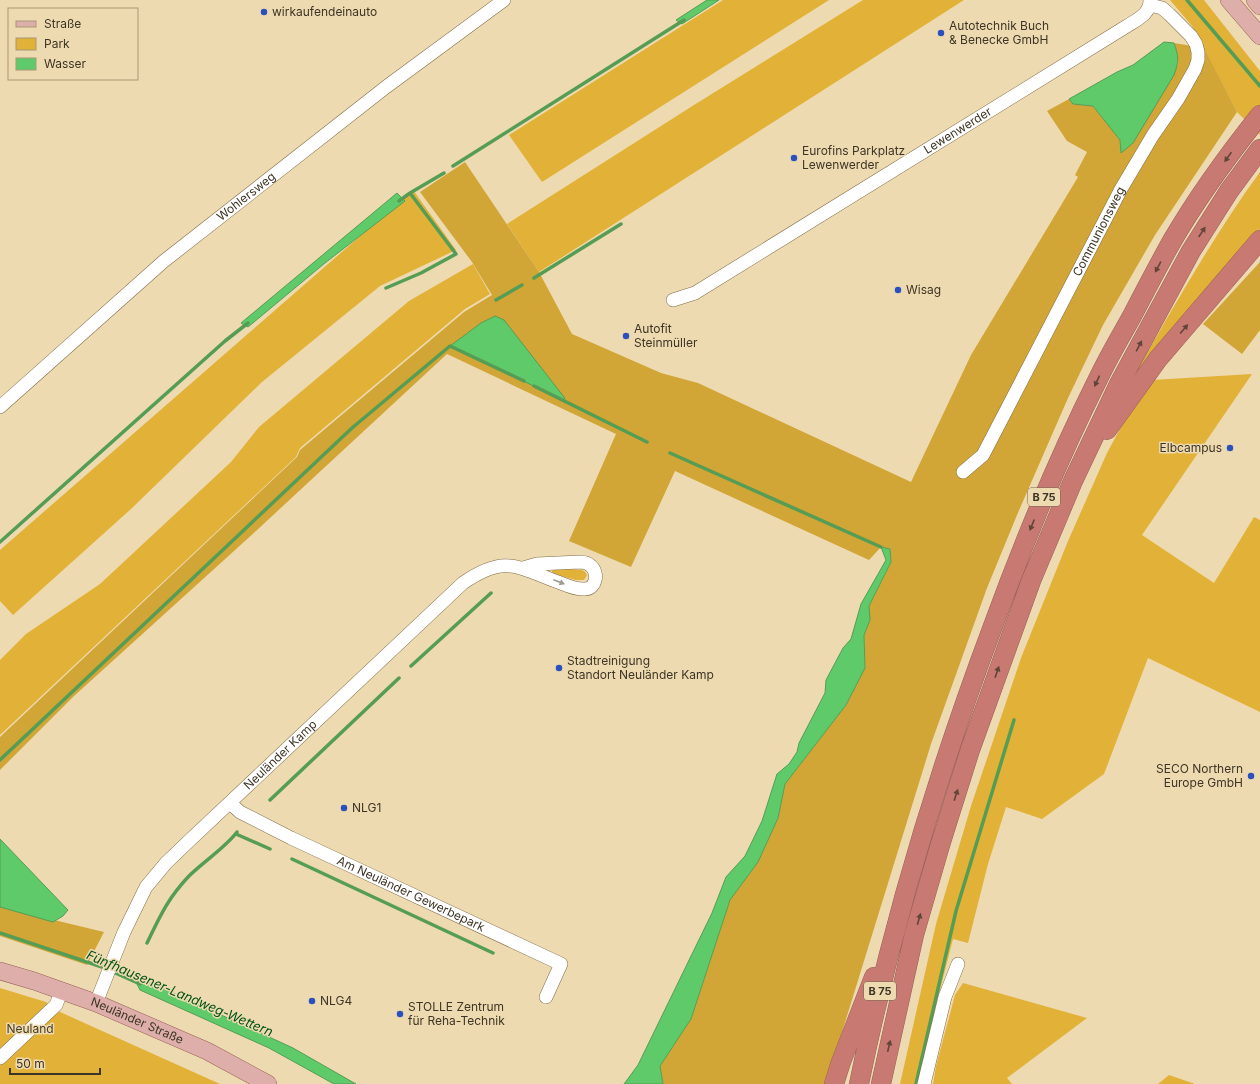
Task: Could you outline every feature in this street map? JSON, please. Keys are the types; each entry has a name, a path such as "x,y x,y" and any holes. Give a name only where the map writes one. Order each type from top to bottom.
{"highway":[{"name":"B 75","path":"859,1084 882,981 921,837 951,743 980,660 1012,575 1053,474 1099,376 1172,240 1216,174 1256,120"},
{"name":"B 75","path":"881,1084 914,935 941,842 1000,665 1031,581 1073,482 1119,384 1191,251 1229,191 1260,149"},
{"name":"B 75","path":"1073,482 1125,404 1158,359 1260,240"},
{"name":"B 75","path":"834,1084 903,899"}],"main road":[{"path":"1229,0 1260,36"},
{"path":"1255,0 1260,6"},
{"name":"Neuländer Straße","path":"0,971 62,990 96,1003 207,1051 268,1084"}],"street":[{"name":"Wohlersweg","path":"0,407 164,261 386,87 504,0"},
{"name":"Lewenwerder","path":"673,300 695,292 1141,18 1145,14 1150,2"},
{"name":"Communionsweg","path":"963,472 983,455 1120,189 1178,99 1195,69 1198,60 1198,52 1196,44 1191,36 1162,8 1150,2"},
{"name":"Neuländer Kamp","path":"96,1003 114,955 138,902 146,887 166,863 463,583 477,573 493,567 510,565 579,589 587,590 592,587 596,577 592,566 587,563 580,562 537,564 522,568"},
{"name":"Am Neuländer Gewerbepark","path":"230,803 240,812 291,838 561,964 546,997"},
{"path":"924,1084 945,997 958,964"},
{"path":"0,1058 56,1005 62,990"}],"green space":[{"path":"723,0 829,0 542,182 509,135"},
{"path":"863,0 964,0 539,272 507,224"},
{"path":"1170,0 1204,0 1260,71 1260,135 1237,112 1192,26"},
{"path":"1260,172 1260,229 1137,373 1137,370 1196,270 1227,220"},
{"path":"413,190 456,250 380,286 262,382 131,509 13,615 0,601 0,550"},
{"path":"473,264 490,294 465,309 300,448 296,457 0,735 0,660 26,634 100,584 231,462 259,427 409,301"},
{"path":"1252,374 1142,535 1214,583 1254,517 1260,520 1260,712 1148,658 1104,774 1042,819 1006,807 988,864 968,943 953,939 933,1017 919,1084 900,1084 936,924 971,806 1021,658 1068,541 1107,453 1127,416 1152,380"},
{"path":"556,568 582,570 587,575 584,580 576,580 553,574 552,571"},
{"path":"963,983 1087,1018 1007,1078 1012,1084 933,1084 936,1066 955,995"},
{"name":"Neuland","path":"0,988 46,1002 58,1011 220,1084 0,1084"},
{"path":"1169,1075 1195,1084 1158,1084"}],"shaded area":[{"path":"1174,43 1204,48 1237,112 1155,235 1103,325 1068,398 1017,515 987,588 931,744 826,1084 663,1084 660,1066 691,1019 730,900 758,862 778,818 785,784 846,705 865,668 864,635 870,620 869,606 891,562 890,549 881,547 869,560 675,471 631,567 569,541 616,434 447,354 257,530 74,696 0,770 0,737 297,457 300,450 464,312 492,295 472,262 420,192 465,162 539,272 572,334 661,373 698,383 911,482 971,355 1078,177 1075,175 1087,152 1067,141 1047,111 1069,99 1073,104 1093,106 1120,140 1121,152 1178,64 1178,57"},
{"path":"1260,262 1260,330 1242,354 1203,324"},
{"path":"0,907 104,932 87,965 0,936"}],"water":[{"path":"707,0 719,0 682,24 676,20"},
{"path":"1164,42 1174,43 1176,48 1178,59 1174,75 1133,143 1121,153 1120,140 1093,106 1073,104 1069,99 1117,72 1133,65"},
{"path":"397,193 405,201 325,263 248,327 241,323"},
{"path":"495,316 504,320 564,397 565,401 450,346 481,323"},
{"path":"881,547 890,549 891,562 869,606 870,620 864,635 865,668 846,705 785,784 778,818 758,862 730,900 691,1019 660,1066 663,1084 624,1084 638,1065 712,913 726,877 745,856 762,821 777,774 789,764 797,752 799,743 825,693 826,680 843,648 851,639 861,604 886,560"},
{"path":"0,839 68,910 63,916 53,922 0,907"},
{"path":"132,974 293,1048 356,1084 334,1084 269,1048 140,990"}],"waterway":[{"path":"1187,0 1260,86"},
{"path":"453,166 684,20"},
{"path":"399,201 444,173"},
{"path":"386,288 421,273 456,254 410,193"},
{"path":"534,278 621,224"},
{"path":"496,300 522,285"},
{"path":"0,542 225,341 248,323"},
{"path":"0,760 352,428 450,346 524,381"},
{"path":"534,386 647,442"},
{"path":"670,453 881,547"},
{"path":"411,666 491,593"},
{"path":"270,800 399,678"},
{"path":"916,1084 956,911 1014,720"},
{"path":"147,943 156,924 175,892 189,876 227,843 237,832"},
{"path":"236,834 270,849"},
{"path":"292,859 493,953"},
{"name":"Fünfhausener-Landweg-Wettern","path":"0,933 102,967 140,984"}],"place":[{"name":"wirkaufendeinauto","path":"264,12"},
{"name":"Autotechnik Buch & Benecke GmbH","path":"941,33"},
{"name":"Eurofins Parkplatz Lewenwerder","path":"794,158"},
{"name":"Wisag","path":"898,290"},
{"name":"Autofit Steinmüller","path":"626,336"},
{"name":"Elbcampus","path":"1230,448"},
{"name":"Stadtreinigung Standort Neuländer Kamp","path":"559,668"},
{"name":"SECO Northern Europe GmbH","path":"1251,776"},
{"name":"NLG1","path":"344,808"},
{"name":"NLG4","path":"312,1001"},
{"name":"STOLLE Zentrum für Reha-Technik","path":"400,1014"}]}
